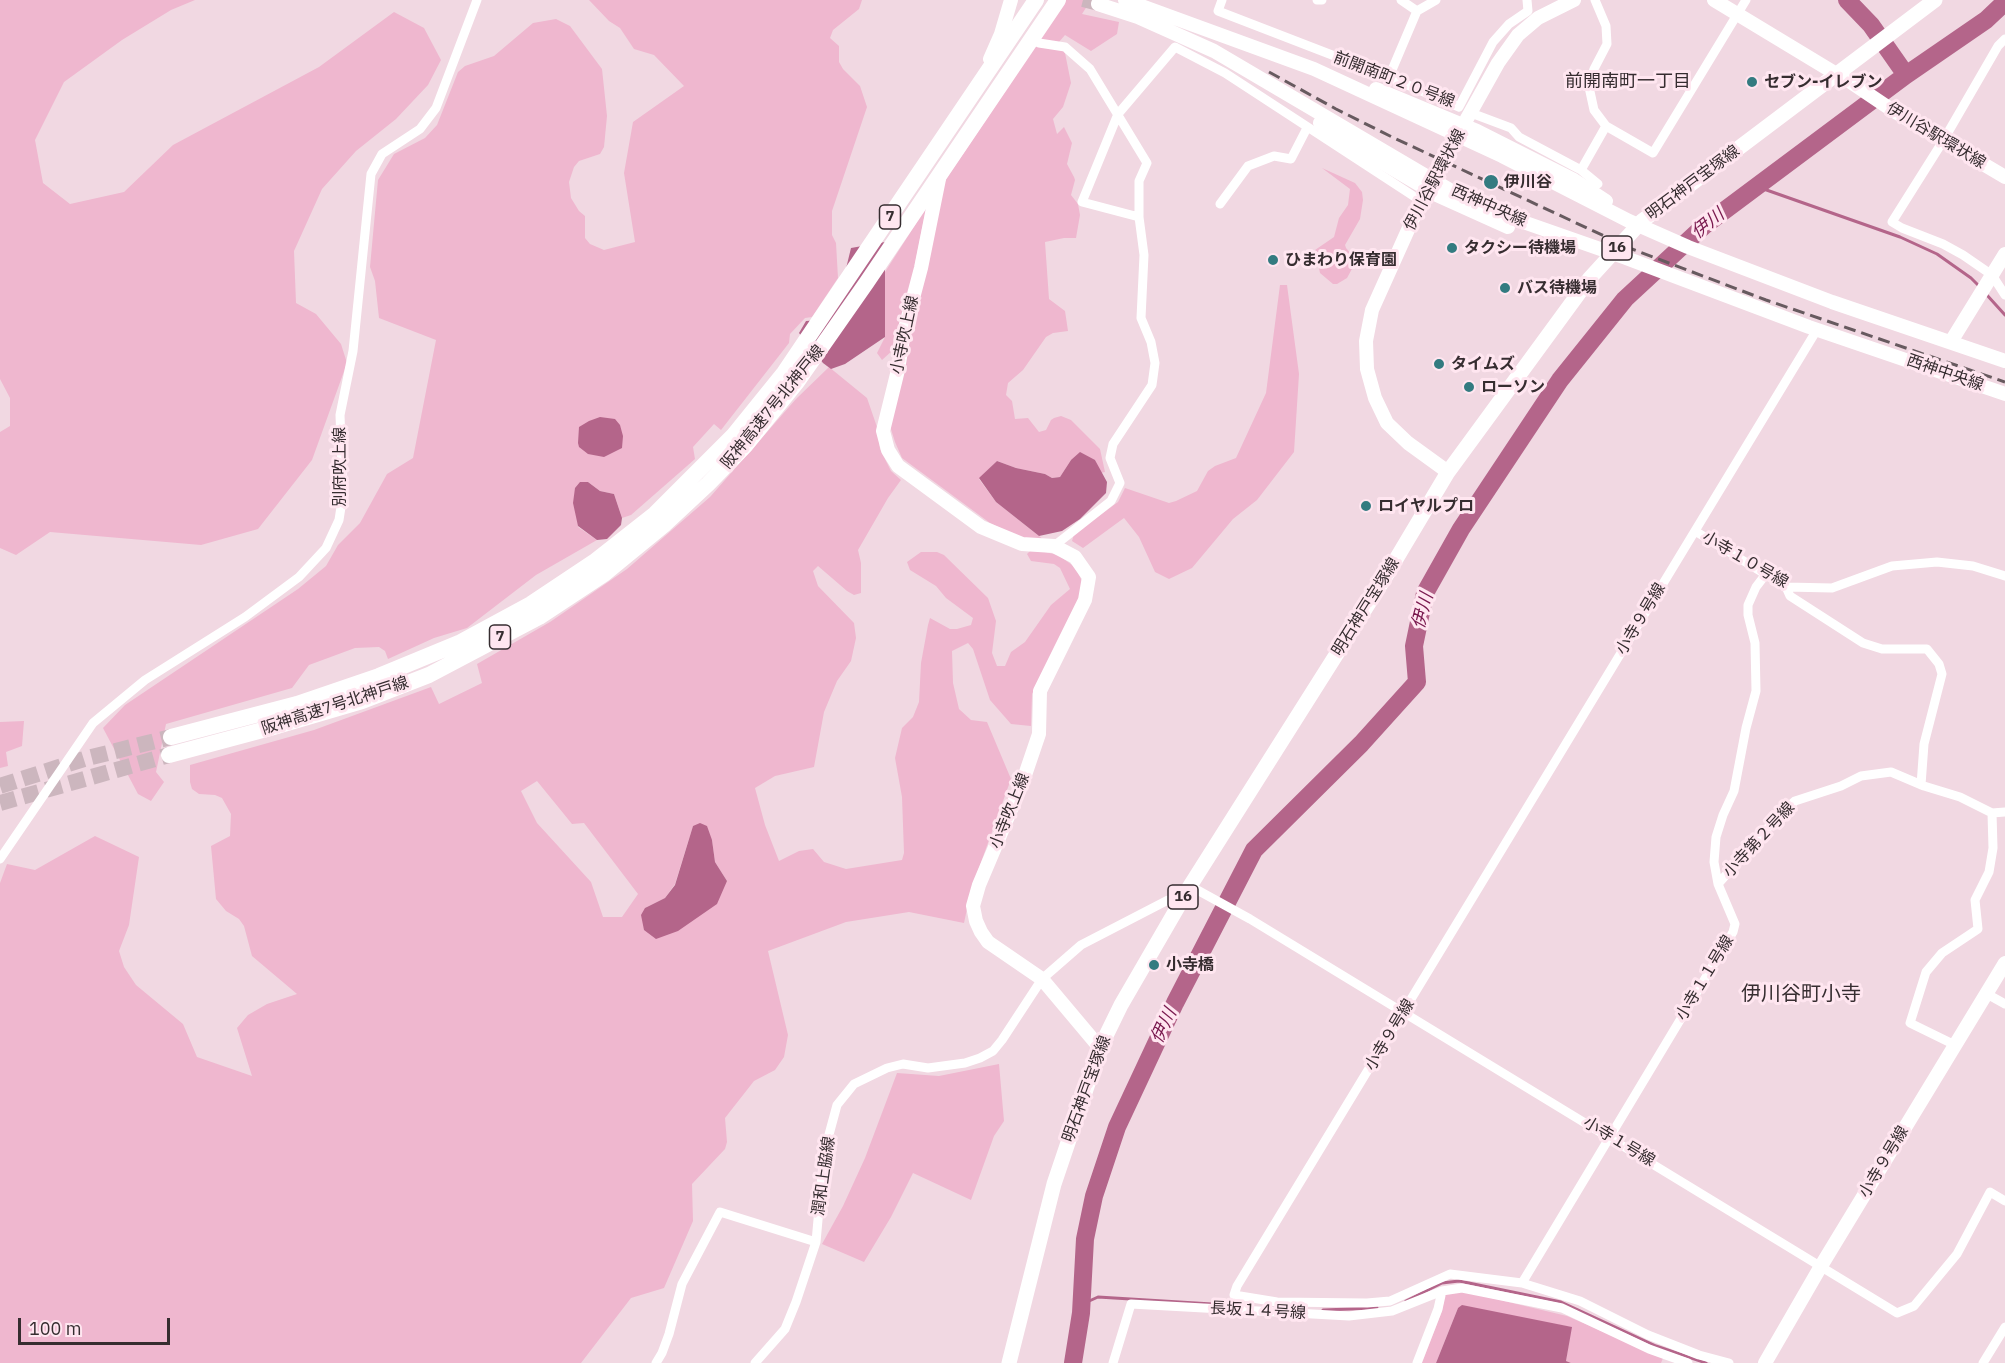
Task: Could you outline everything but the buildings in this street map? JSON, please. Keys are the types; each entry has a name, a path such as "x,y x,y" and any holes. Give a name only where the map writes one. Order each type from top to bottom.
{"highway":[{"name":"阪神高速7号北神戸線","path":"169,755 270,729 362,701 429,675 539,617 604,574 665,524 745,446 784,373 1036,0"},
{"name":"阪神高速7号北神戸線","path":"171,737 297,704 379,676 459,643 531,604 594,562 655,514 733,436 765,410 830,337 1058,0"}],"main road":[{"name":"明石神戸宝塚線","path":"1009,1363 1054,1184 1100,1048 1121,1005 1178,906 1196,890 1448,472 1590,278 1649,224 1842,77 1882,40 1935,0"}],"street":[{"name":"別府吹上線","path":"0,859 93,723 145,680 281,591 299,577 326,548 339,520 343,494 340,415 353,351 371,174 382,154 420,129 435,108 477,0"},
{"name":"小寺吹上線","path":"1011,0 1001,34 942,166 883,431 888,450 898,466 981,526 1022,544 1054,546 1075,557 1089,577 1085,600 1040,691 1039,735 1023,781 979,885 973,906 976,921 988,942 1042,979 1100,1048"},
{"name":"西神中央線","path":"1125,0 1314,69 1502,156 1629,221 1688,247 1832,302 2005,361"},
{"name":"前開南町２０号線","path":"1222,0 1218,11 1389,77 1459,107 1493,42 1509,24 1528,10 1527,0"},
{"path":"1317,0 1322,0"},
{"path":"1401,0 1417,11"},
{"path":"1389,77 1417,11 1436,0"},
{"name":"伊川谷駅環状線","path":"1448,472 1408,443 1387,423 1375,398 1367,369 1366,341 1372,310 1421,201 1498,63 1518,35 1538,18 1574,0"},
{"path":"1595,0 1606,26 1607,44 1594,69 1589,87 1594,110 1606,126 1653,153 1746,0"},
{"name":"伊川谷駅環状線","path":"1714,0 2005,177"},
{"name":"西神中央線","path":"1098,4 1138,17 1214,51 1450,190 1506,216 1626,258 1809,327 2005,393"},
{"path":"1220,34 1335,72 1477,130 1598,184"},
{"path":"2005,39 1998,46 1943,141 1892,222 1943,244 1991,278 2005,295"},
{"path":"1039,43 1065,47 1090,69 1147,163 1139,181 1139,217 1144,255 1141,318 1151,342 1155,363 1152,385 1113,444 1110,458 1120,483 1111,501 1054,546"},
{"path":"1139,217 1082,202 1118,114 1175,47 1225,74 1421,201"},
{"path":"1238,65 1354,146 1437,195 1506,226 1613,259"},
{"path":"1471,113 1511,128 1519,136 1577,175 1608,203 1649,224"},
{"path":"1577,175 1606,126"},
{"path":"1220,204 1248,166 1274,156 1291,159 1307,128"},
{"name":"西神中央線","path":"1649,224 1740,264 1821,295 1952,340 2005,355"},
{"path":"1952,340 2005,254"},
{"name":"西神中央線","path":"1613,259 1815,333 2005,398"},
{"name":"小寺９号線","path":"1233,1303 1238,1286 1815,333"},
{"name":"小寺１０号線","path":"1695,531 1786,587 1832,588 1892,566 1937,562 1974,566 2005,576"},
{"name":"小寺１１号線","path":"1522,1283 1733,932 1735,924 1718,884 1713,862 1716,837 1734,791 1746,728 1756,691 1755,643 1748,615 1748,605 1756,587 1766,574"},
{"path":"1786,587 1790,596 1863,642 1882,649 1927,649 1939,664 1942,674 1924,744 1921,785"},
{"name":"小寺第２号線","path":"1718,884 1779,815 1795,801 1841,786 1861,776 1891,772 1921,785 1960,797 1992,813"},
{"path":"1955,1045 1910,1023 1926,972 1942,952 1978,929 1975,900 1989,872 1993,848 1992,813 2005,812"},
{"name":"小寺１号線","path":"1196,890 1250,919 1897,1313 1914,1306 1957,1254 1990,1192 2005,1201"},
{"name":"潤和上脇線","path":"656,1363 669,1334 682,1284 720,1212 816,1242 824,1153 837,1105 854,1084 887,1068 903,1064 928,1068 980,1059 993,1051 1002,1040 1042,979 1081,945 1168,900 1178,906"},
{"name":"小寺９号線","path":"1765,1363 1821,1266 2005,963"},
{"path":"1987,994 2005,1004"},
{"path":"755,1363 785,1329 816,1242"},
{"path":"1233,1303 1390,1301 1450,1274 1522,1283 1580,1301 1592,1314 1649,1349 1688,1363"},
{"name":"長坂１４号線","path":"1113,1363 1131,1304 1233,1303 1349,1316 1392,1311 1442,1291 1462,1288 1592,1314"},
{"path":"1417,1363 1438,1309 1442,1291"},
{"path":"1592,1314 1699,1355 1729,1363"},
{"path":"1983,1363 2005,1327"}],"shaded area":[{"path":"0,0 195,0 171,10 122,40 64,82 35,140 43,183 70,204 124,192 173,145 319,67 394,12 424,28 441,60 428,85 396,119 356,151 322,189 294,251 296,303 316,314 341,344 347,363 312,460 258,529 201,545 50,532 16,555 0,548 0,432 10,426 10,398 0,379"},
{"path":"589,0 862,0 859,9 833,30 830,38 839,46 839,62 860,86 867,107 832,211 832,235 836,243 838,278 812,317 805,318 790,334 789,343 721,430 714,424 693,447 695,459 631,515 622,518 614,494 600,491 588,482 578,527 597,540 536,575 467,628 434,638 388,659 385,651 379,647 355,648 309,665 292,688 166,724 156,772 164,782 151,801 138,794 103,728 125,705 298,589 326,566 338,545 360,523 387,474 413,458 436,340 379,318 375,281 370,267 378,180 394,154 425,138 437,125 458,72 465,66 494,56 533,23 556,19 570,26 602,69 607,116 604,147 600,154 579,161 574,167 569,182 571,198 585,216 585,238 590,244 604,250 635,242 624,173 633,122 684,86 654,55 634,49 620,28 609,21"},
{"path":"1066,0 1091,0 1082,14 1119,22 1117,34 1091,51 1065,35 1059,42 1065,53 1071,83 1063,107 1053,119 1057,134 1064,127 1072,143 1067,164 1075,180 1071,195 1078,204 1080,215 1076,238 1045,242 1049,299 1065,311 1068,331 1053,333 1046,337 1023,370 1008,383 1006,395 1012,401 1015,419 1028,418 1039,432 1046,430 1054,418 1061,416 1071,420 1100,449 1105,472 1101,473 1095,460 1071,460 1060,477 1052,478 997,461 979,479 996,502 1044,540 1020,538 990,523 902,458 890,426 941,187"},
{"path":"1322,168 1355,183 1362,192 1360,219 1345,245 1353,256 1353,267 1347,278 1337,284 1333,284 1320,273 1315,250 1334,237 1339,218 1348,205 1350,189"},
{"path":"926,208 904,320 893,350 882,360 877,353 885,337 885,272"},
{"path":"885,242 885,337 845,364 831,369 823,363 799,333 806,321 820,320 842,285 851,248"},
{"path":"1280,285 1287,285 1299,374 1294,452 1257,500 1233,519 1192,568 1169,579 1155,572 1139,537 1124,518 1083,548 1072,541 1074,534 1118,502 1125,488 1169,503 1197,491 1208,471 1236,458 1266,393"},
{"path":"829,367 867,398 877,427 880,449 891,471 901,480 858,550 861,563 861,593 854,595 847,591 818,566 813,571 818,586 854,623 856,638 851,661 837,681 824,712 814,767 775,776 755,788 765,825 779,861 799,851 813,849 824,862 846,869 902,860 904,853 902,797 895,758 902,728 913,717 919,702 921,663 930,618 950,629 957,629 971,625 973,618 946,598 936,586 910,570 907,562 921,552 937,552 944,555 988,598 996,621 992,653 997,666 1005,666 1011,652 1025,642 1051,605 1070,589 1060,568 1054,564 1031,561 1027,554 1032,549 1058,555 1075,567 1083,583 1082,598 1032,694 1031,726 1011,724 990,700 973,649 968,643 952,651 953,683 959,709 971,720 987,722 1011,779 971,890 964,923 909,912 846,922 768,951 788,1035 784,1057 775,1070 754,1081 725,1118 727,1142 725,1149 692,1184 693,1221 664,1288 631,1298 581,1363 0,1363 0,883 7,864 35,870 95,836 139,857 129,925 119,951 124,967 136,985 183,1024 197,1057 252,1076 237,1028 248,1015 267,1004 297,994 252,956 244,926 216,899 211,846 230,836 231,814 222,798 199,794 192,789 190,765 314,730 431,687 439,704 482,683 477,664 550,622 627,569 710,497 796,399","holes":["537,781 572,824 584,823 638,894 622,917 603,917 591,882 537,823 521,791","693,826 712,840 715,862 727,881 645,908 665,898 675,884"]},
{"path":"600,417 615,419 620,425 623,436 622,448 604,457 588,454 579,447 578,443 579,427"},
{"path":"1080,452 1095,460 1107,482 1106,493 1080,519 1062,531 1039,536 996,502 979,478 997,461 1052,478 1060,477 1071,460"},
{"path":"580,482 588,482 600,491 614,494 622,518 621,525 607,539 597,540 578,526 573,503 575,488"},
{"path":"24,721 22,746 6,752 8,766 0,768 0,722"},
{"path":"700,823 707,826 712,840 715,862 727,881 717,904 678,931 656,939 644,930 641,915 645,908 665,898 675,885 693,826"},
{"path":"999,1064 1004,1121 994,1136 971,1200 913,1173 891,1217 864,1262 822,1244 865,1158 897,1073 939,1076"},
{"path":"1462,1291 1567,1316 1663,1358 1661,1363 1571,1363 1566,1361 1571,1327 1458,1308 1436,1363 1422,1363 1442,1311 1445,1293"},
{"path":"1462,1305 1572,1327 1566,1361 1571,1363 1436,1363 1458,1308"}],"waterway":[{"path":"1847,0 1871,25 1906,75"},
{"name":"伊川","path":"1073,1363 1081,1313 1085,1239 1094,1196 1117,1127 1175,1003 1254,850 1361,744 1417,682 1414,646 1425,593 1461,529 1560,380 1625,299 1705,225 1906,75 1986,20 2005,2"},
{"path":"1758,187 1900,237 1937,254 1980,287"},
{"path":"1986,294 2005,315"},
{"path":"1406,1301 1442,1283 1459,1281 1561,1302 1656,1346 1706,1363"},
{"path":"1081,1313 1087,1302 1098,1297 1212,1304"},
{"path":"1323,1310 1377,1308"}],"tunnel":[{"path":"1083,0 1098,4"},
{"path":"0,786 84,759 171,737"},
{"path":"0,803 169,755"}],"railway":[{"path":"1269,72 1392,137 1632,249 1766,300 2005,382"}],"place":[{"name":"セブン-イレブン","path":"1752,82"},
{"name":"伊川谷","path":"1491,182"},
{"name":"タクシー待機場","path":"1452,248"},
{"name":"ひまわり保育園","path":"1273,260"},
{"name":"バス待機場","path":"1505,288"},
{"name":"タイムズ","path":"1439,364"},
{"name":"ローソン","path":"1469,387"},
{"name":"ロイヤルプロ","path":"1366,506"},
{"name":"小寺橋","path":"1154,965"}],"district":[{"name":"前開南町一丁目","path":"1628,82"},
{"name":"伊川谷町小寺","path":"1801,994"}]}
